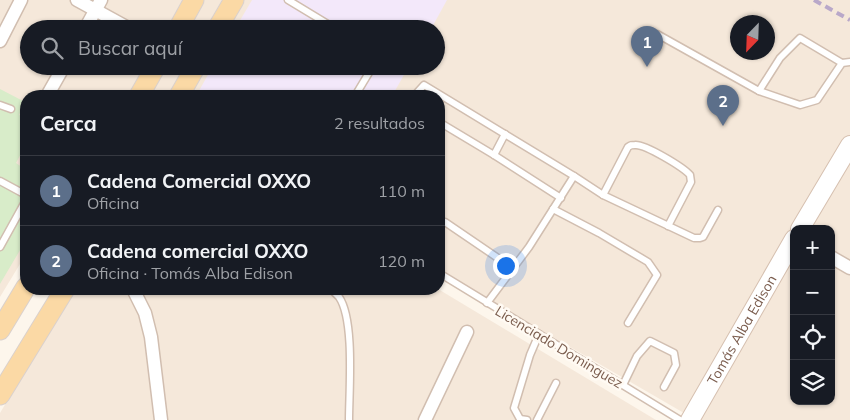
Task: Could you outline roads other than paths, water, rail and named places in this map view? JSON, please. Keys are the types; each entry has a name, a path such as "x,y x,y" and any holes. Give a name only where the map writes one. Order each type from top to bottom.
{"main road":[{"path":"183,20 194,0"},
{"path":"222,20 234,0"},
{"path":"142,90 151,75"},
{"path":"182,90 191,75"},
{"path":"0,330 21,295"},
{"path":"0,395 61,295"}],"street":[{"path":"0,41 21,0"},
{"path":"77,0 98,5 118,20"},
{"path":"90,20 98,5"},
{"path":"50,90 59,75"},
{"path":"802,225 850,145"},
{"name":"Tomás Alba Edison","path":"690,420 790,246"},
{"path":"835,259 850,268"},
{"path":"137,295 145,313 150,337 161,420"},
{"path":"425,420 467,332"}],"lane":[{"path":"288,0 321,20"},
{"path":"657,34 759,91 800,104 817,100 842,63"},
{"path":"759,91 780,58 800,38 842,63 850,62"},
{"path":"359,90 368,75"},
{"path":"419,90 424,84 434,90"},
{"path":"445,97 603,195 694,238 703,237 718,210"},
{"path":"0,105 11,109"},
{"path":"445,126 561,198"},
{"path":"494,155 505,134"},
{"path":"603,195 628,148 636,144 642,146 690,176 691,182 668,226"},
{"path":"488,303 514,269 574,176"},
{"path":"0,182 20,192"},
{"path":"552,210 598,233 648,262 656,275 628,324"},
{"path":"0,247 20,211"},
{"path":"445,222 514,269"},
{"name":"Licenciado Dominguez","path":"445,277 680,420"},
{"path":"336,295 344,310 347,324 349,346 349,420"},
{"path":"527,420 520,419 514,408 530,354 539,334"},
{"path":"623,386 637,356 650,341 674,353 676,365 664,387"},
{"path":"536,420 556,383"}],"railway":[{"path":"814,0 850,20"}],"place":[{"name":"Cadena Comercial OXXO","path":"647,67"},
{"name":"Cadena comercial OXXO","path":"723,126"}]}
